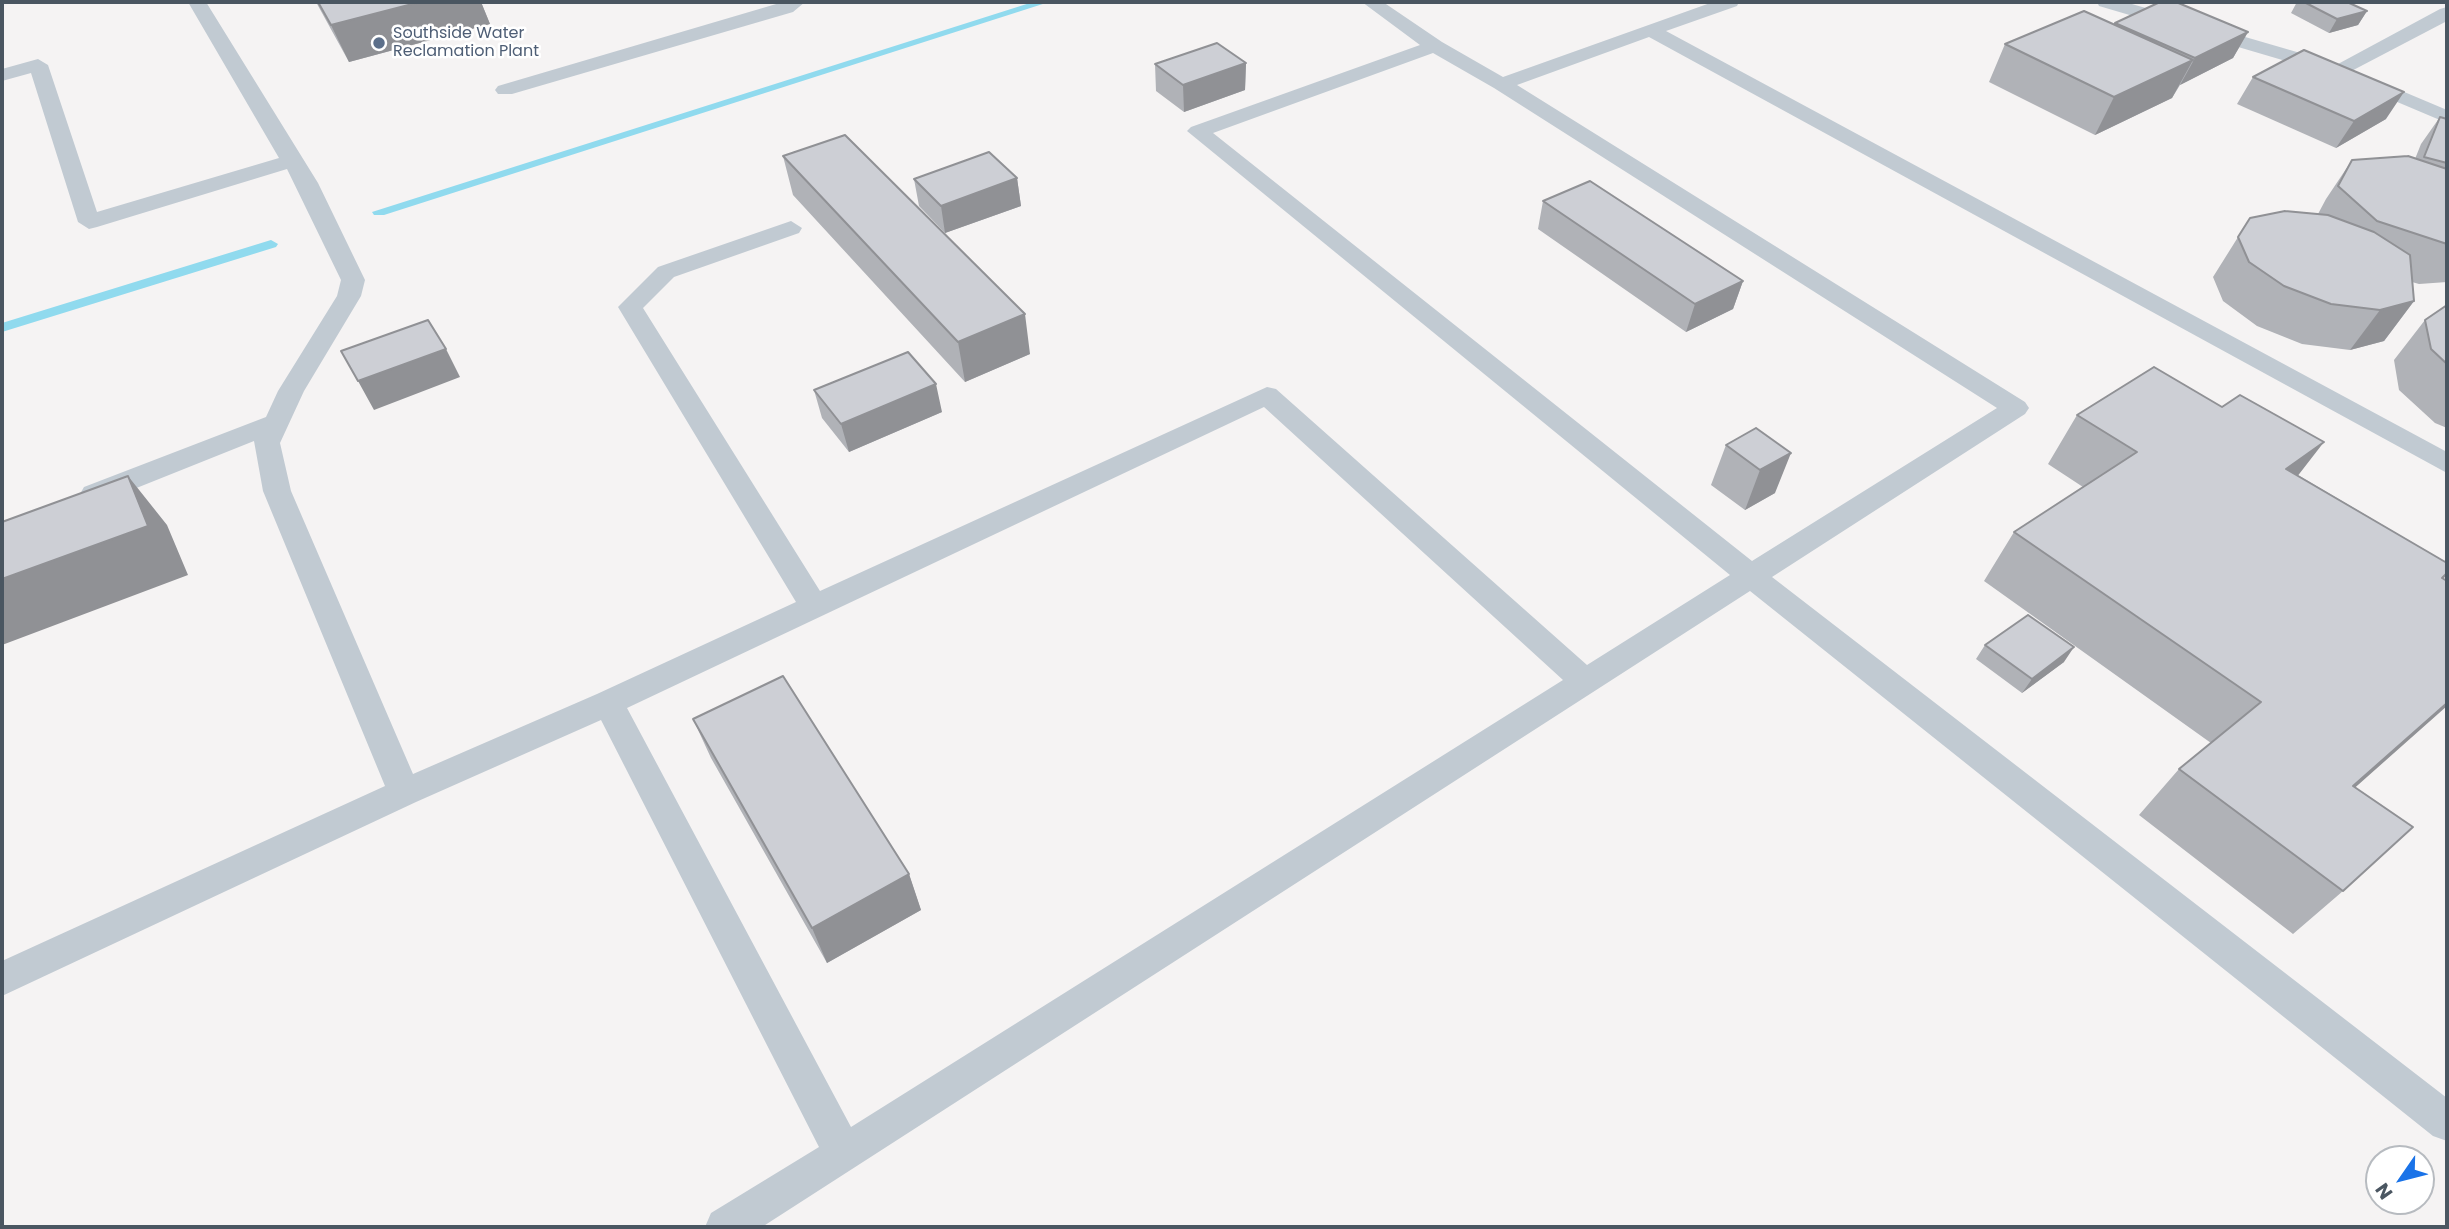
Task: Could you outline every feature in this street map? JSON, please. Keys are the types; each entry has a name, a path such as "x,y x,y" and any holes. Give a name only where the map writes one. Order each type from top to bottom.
{"lane":[{"path":"197,2 307,183 353,280 349,296 291,391 267,443 277,491 404,792"},
{"path":"505,90 786,8 796,2"},
{"path":"725,1227 2015,408 1501,84 1435,46 1371,2"},
{"path":"1501,84 1730,2"},
{"path":"2106,2 2340,71 2447,117"},
{"path":"2340,71 2447,13"},
{"path":"1650,30 2447,464"},
{"path":"1435,46 1198,131 1751,576 2447,1122"},
{"path":"2,75 38,65 89,222 292,161"},
{"path":"791,228 666,272 630,307 814,607"},
{"path":"2,979 404,792 608,703 1267,395 1585,682"},
{"path":"67,504 276,424"},
{"path":"608,703 844,1153"}],"building":[{"path":"318,2 420,2 331,25"},
{"path":"2160,2 2176,2 2248,32 2195,58 2115,23"},
{"path":"2304,2 2347,2 2367,11 2337,19"},
{"path":"2084,11 2193,60 2114,97 2005,44"},
{"path":"1217,43 1246,63 1183,85 1155,64"},
{"path":"2304,50 2404,92 2354,121 2253,77"},
{"path":"2440,117 2447,119 2447,163 2424,157"},
{"path":"845,135 1025,314 958,342 783,156"},
{"path":"989,152 1017,178 941,206 914,179"},
{"path":"2408,156 2447,169 2447,244 2377,221 2338,186 2352,160"},
{"path":"1590,181 1743,281 1695,304 1543,201"},
{"path":"2285,211 2328,215 2374,232 2410,255 2414,301 2380,310 2331,304 2284,286 2249,262 2238,237 2250,218"},
{"path":"2447,305 2447,364 2431,349 2425,320"},
{"path":"428,320 446,349 358,381 341,351"},
{"path":"908,352 936,384 841,424 814,390"},
{"path":"2154,367 2222,407 2240,395 2324,442 2286,469 2447,563 2447,573 2442,578 2447,581 2447,703 2353,786 2413,827 2343,891 2179,769 2261,702 2014,532 2137,452 2077,415"},
{"path":"1756,428 1791,453 1760,470 1726,445"},
{"path":"128,476 148,526 2,579 2,522"},
{"path":"2028,615 2074,647 2032,679 1985,645"},
{"path":"783,676 909,874 812,928 693,719"}],"waterway":[{"path":"379,212 1044,2"},
{"path":"2,328 271,244"}],"place":[{"name":"Southside Water Reclamation Plant","path":"379,43"}]}
